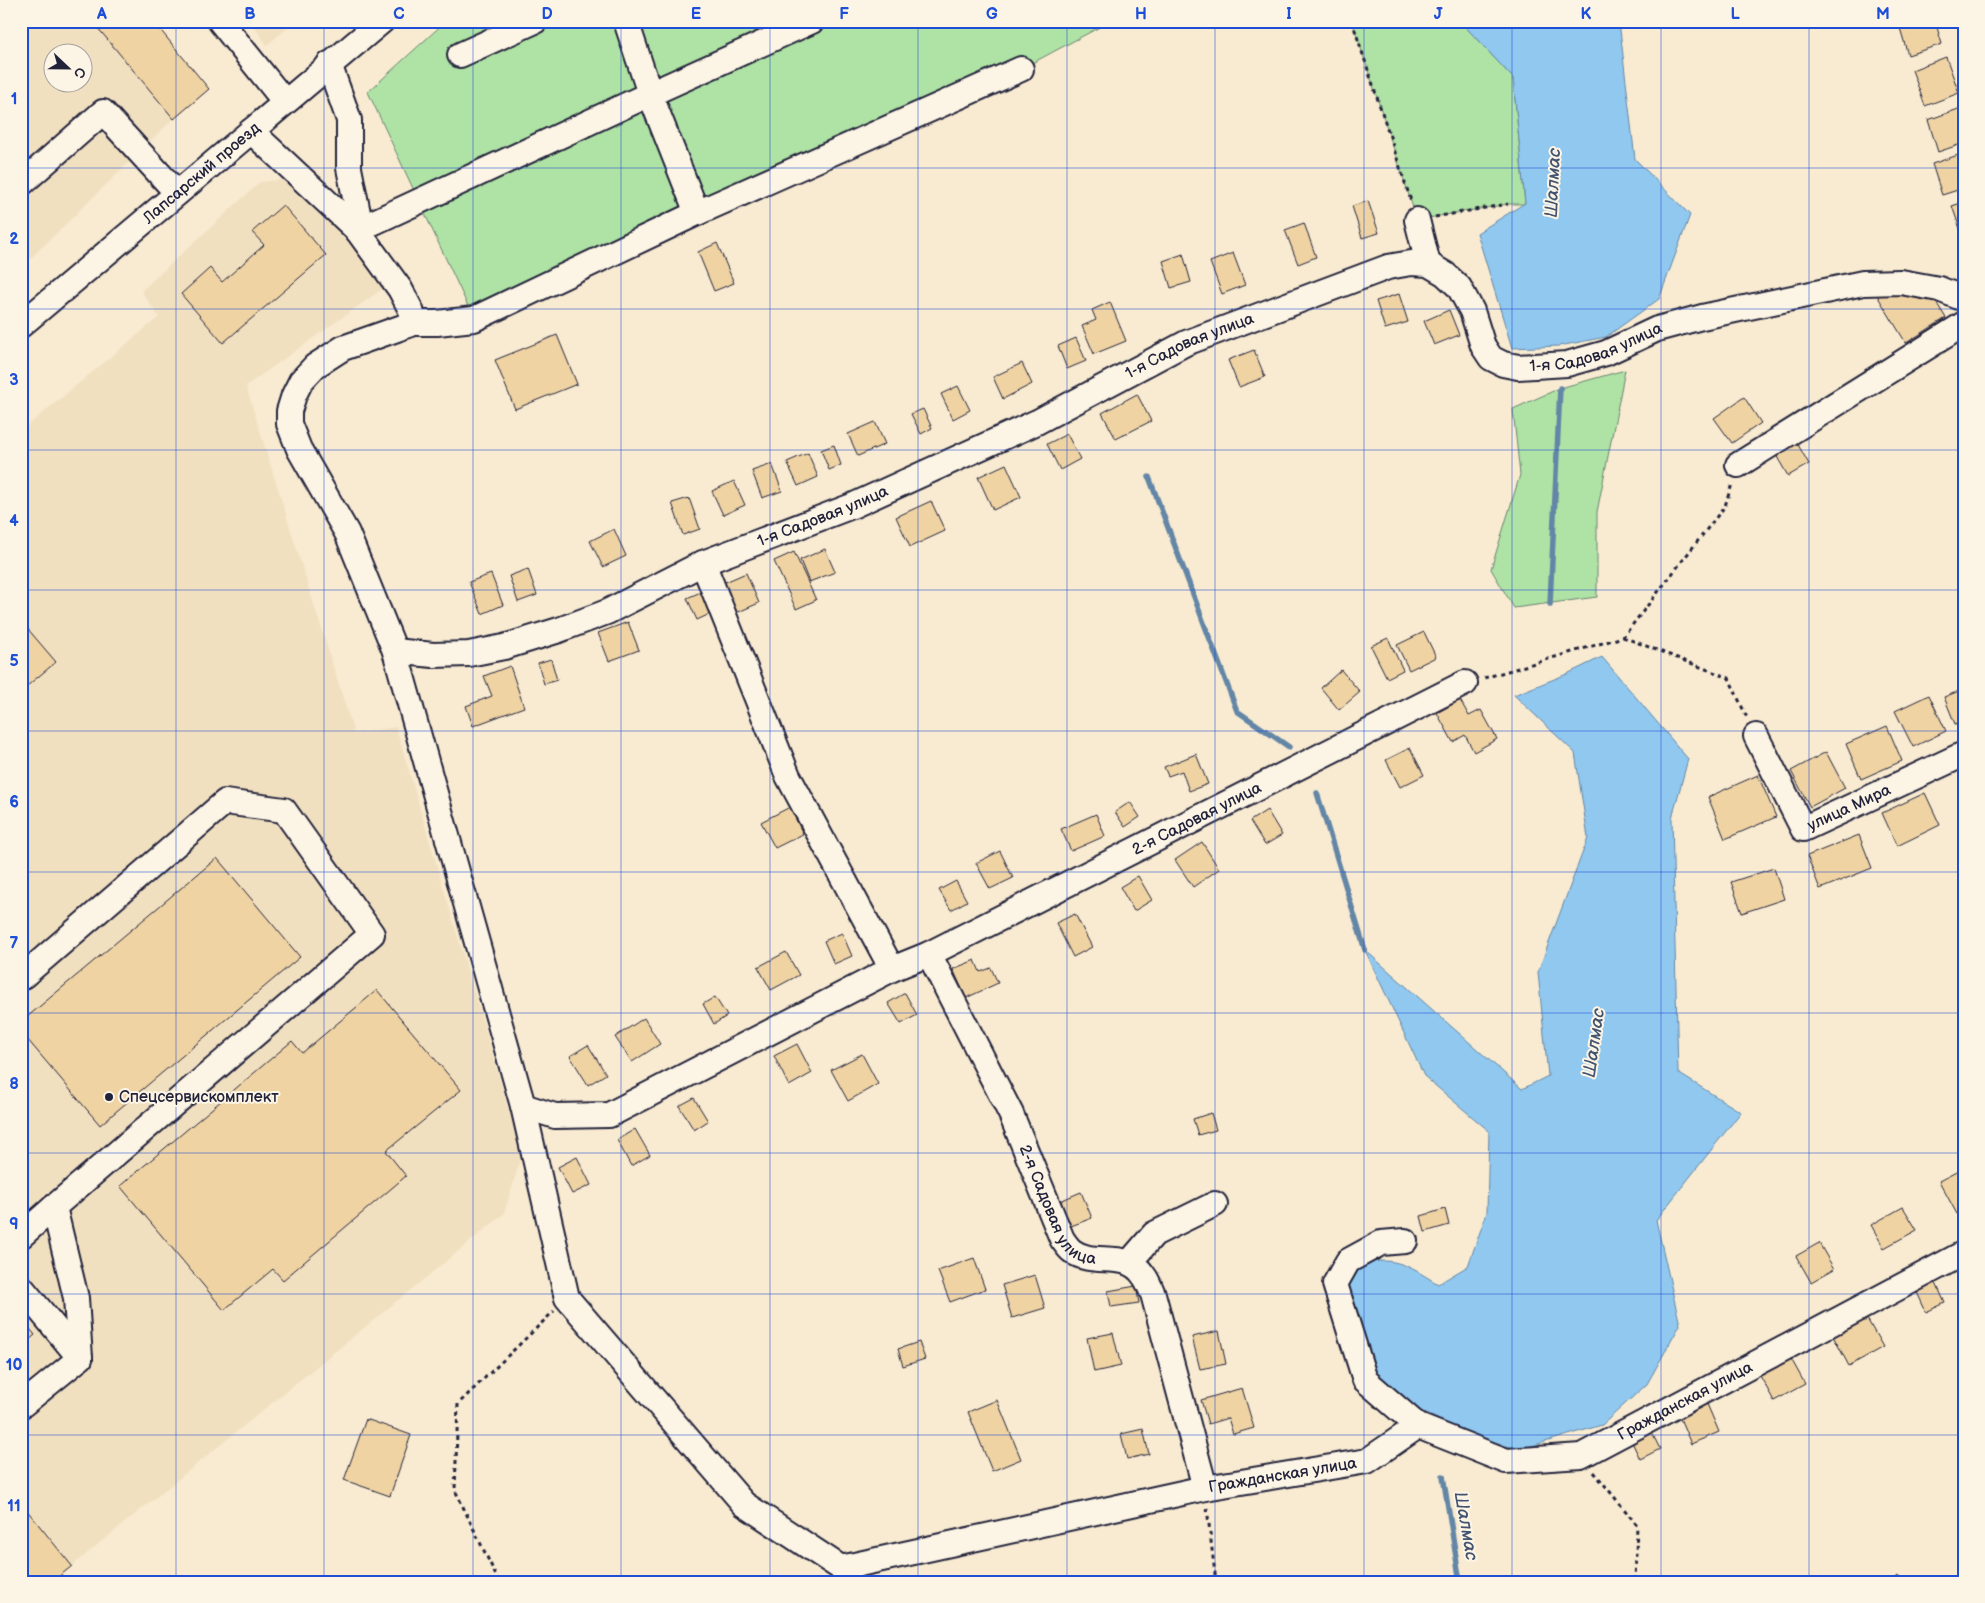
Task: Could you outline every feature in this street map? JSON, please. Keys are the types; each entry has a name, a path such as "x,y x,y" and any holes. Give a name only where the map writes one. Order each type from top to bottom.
{"street":[{"path":"220,21 285,102"},
{"name":"Лапсарский проезд","path":"21,325 382,21"},
{"path":"460,54 534,21"},
{"path":"626,21 650,94 697,213"},
{"path":"357,230 812,21"},
{"path":"329,64 349,120 349,168 359,218 357,230"},
{"path":"567,1298 523,1106 395,651 347,533 299,449 289,424 289,411 294,395 301,381 315,366 344,348 414,323 437,323 474,319 697,213 1021,69"},
{"path":"21,184 103,112 177,193"},
{"path":"251,132 357,230 400,290 411,310 414,323"},
{"path":"1417,220 1428,264"},
{"name":"1-я Садовая улица","path":"395,651 433,655 469,654 504,647 559,630 607,612 703,563 852,506 1028,426 1186,343 1388,267 1411,263 1428,264 1446,274 1459,288 1472,311 1484,346 1491,358 1503,364 1518,366 1567,364 1606,353 1657,330 1702,317 1863,283 1901,282 1939,289 1964,299"},
{"path":"1738,465 1964,324"},
{"path":"703,563 788,776 892,969"},
{"name":"2-я Садовая улица","path":"523,1106 555,1116 608,1116 892,969 929,954 1465,683"},
{"name":"улица Мира","path":"1756,736 1803,829 1964,754"},
{"path":"21,978 225,802 284,810 372,934 21,1236"},
{"name":"2-я Садовая улица","path":"929,954 1011,1114 1062,1239 1072,1251 1083,1257 1118,1259 1129,1263 1144,1275 1153,1294 1205,1488"},
{"path":"1129,1263 1154,1234 1215,1204"},
{"path":"54,1207 76,1298 80,1358"},
{"path":"1405,1241 1381,1243 1348,1262 1335,1284 1365,1380 1418,1426"},
{"name":"Гражданская улица","path":"567,1298 744,1504 841,1568 1205,1488 1367,1460 1418,1426 1506,1461 1581,1456 1964,1253"},
{"path":"21,1287 80,1358"},
{"path":"21,1406 80,1358"}],"path":[{"path":"1352,21 1417,220 1508,204"},
{"path":"1465,683 1623,637 1725,506 1738,465"},
{"path":"1623,637 1728,678 1756,736"},
{"path":"499,1582 455,1490 458,1404 567,1298"},
{"path":"1581,1456 1637,1525 1635,1582"},
{"path":"1205,1488 1216,1582"}],"shaded area":[{"path":"21,21 153,21 209,89 173,119 21,268"},
{"path":"250,21 296,21 267,45"},
{"path":"291,179 311,189 388,285 246,386 354,733 396,727 522,1154 504,1214 52,1582 21,1582 21,431 159,317 141,291 260,182"}],"green space":[{"path":"446,21 1111,21 1021,69 474,319 368,92"},
{"path":"1352,21 1460,21 1513,78 1525,204 1508,204 1417,220"},
{"path":"1625,370 1597,512 1597,597 1514,608 1491,569 1520,475 1513,409 1560,388"}],"water":[{"path":"1460,21 1619,21 1635,159 1690,215 1659,299 1606,337 1559,346 1512,348 1477,233 1525,203 1513,78"},
{"path":"1602,657 1688,759 1672,818 1678,1073 1741,1112 1656,1220 1680,1325 1647,1384 1602,1425 1518,1450 1464,1432 1400,1401 1368,1369 1347,1283 1356,1266 1380,1261 1399,1263 1438,1284 1468,1266 1487,1212 1489,1131 1424,1076 1365,950 1522,1089 1548,1076 1538,972 1588,838 1575,753 1514,695 1567,674"}],"building":[{"path":"92,21 153,21 209,89 174,119"},
{"path":"1898,21 1935,21 1942,44 1908,55"},
{"path":"1946,57 1959,93 1925,106 1912,70"},
{"path":"1964,107 1964,143 1938,152 1928,120"},
{"path":"1964,153 1964,188 1942,195 1932,164"},
{"path":"1368,201 1379,233 1362,238 1352,206"},
{"path":"1964,202 1964,237 1963,237 1952,206"},
{"path":"283,205 326,255 223,343 181,294 210,268 222,282 264,245 252,232"},
{"path":"1304,223 1316,257 1298,264 1285,230"},
{"path":"717,243 734,283 714,291 698,252"},
{"path":"1233,253 1245,285 1222,294 1210,262"},
{"path":"1183,254 1191,282 1171,288 1163,261"},
{"path":"1929,291 1946,318 1906,343 1875,292"},
{"path":"1399,294 1408,322 1385,329 1376,301"},
{"path":"1110,302 1126,341 1094,354 1082,326 1096,320 1092,310"},
{"path":"1449,310 1459,335 1434,345 1424,321"},
{"path":"557,335 577,384 515,409 495,360"},
{"path":"1076,338 1086,361 1067,369 1058,346"},
{"path":"1254,350 1265,377 1239,387 1228,360"},
{"path":"1022,363 1032,384 1003,399 993,377"},
{"path":"958,386 970,410 953,419 941,394"},
{"path":"1137,394 1151,421 1116,439 1102,413"},
{"path":"1744,397 1761,423 1732,443 1714,418"},
{"path":"923,409 932,428 921,434 911,414"},
{"path":"875,422 885,444 858,456 848,434"},
{"path":"1067,434 1080,459 1060,470 1047,444"},
{"path":"1797,443 1809,464 1788,476 1776,455"},
{"path":"834,445 841,465 829,470 821,450"},
{"path":"808,453 818,477 798,486 787,462"},
{"path":"772,464 782,491 762,498 752,471"},
{"path":"1006,464 1021,497 993,510 978,477"},
{"path":"734,481 745,505 723,515 712,491"},
{"path":"689,498 700,529 683,535 672,503"},
{"path":"931,501 945,531 910,547 896,517"},
{"path":"614,529 626,556 603,567 590,541"},
{"path":"825,549 835,572 809,582 800,560"},
{"path":"794,552 816,600 796,609 774,561"},
{"path":"528,569 537,595 518,602 509,576"},
{"path":"746,573 759,603 736,613 723,583"},
{"path":"491,574 503,605 482,614 469,582"},
{"path":"703,591 712,613 697,620 687,598"},
{"path":"21,621 56,662 21,691"},
{"path":"628,622 639,650 609,661 598,633"},
{"path":"1424,632 1436,657 1409,670 1397,645"},
{"path":"1388,638 1403,670 1387,678 1371,646"},
{"path":"551,659 557,680 544,684 538,663"},
{"path":"510,666 524,707 473,726 466,706 492,696 484,676"},
{"path":"1341,670 1360,692 1339,710 1321,688"},
{"path":"1964,689 1964,721 1955,724 1944,697"},
{"path":"1929,695 1946,731 1913,747 1895,711"},
{"path":"1460,700 1469,716 1481,710 1497,739 1474,752 1465,735 1453,742 1437,713"},
{"path":"1887,726 1902,761 1861,779 1846,744"},
{"path":"1410,748 1424,775 1400,787 1386,760"},
{"path":"1826,752 1845,788 1810,807 1791,771"},
{"path":"1196,754 1208,784 1189,791 1182,771 1168,776 1164,767"},
{"path":"1758,775 1776,817 1725,839 1708,797"},
{"path":"1925,793 1940,825 1897,846 1882,813"},
{"path":"1130,802 1140,817 1125,827 1115,812"},
{"path":"790,807 803,834 775,848 761,822"},
{"path":"1267,810 1282,835 1265,845 1250,821"},
{"path":"1096,814 1105,836 1071,851 1061,829"},
{"path":"1859,835 1872,868 1820,889 1807,856"},
{"path":"1202,842 1219,869 1193,887 1175,860"},
{"path":"1000,851 1013,878 990,889 976,863"},
{"path":"217,858 300,957 100,1125 21,1032 21,1022"},
{"path":"1774,868 1784,899 1742,913 1731,882"},
{"path":"1138,876 1152,900 1134,911 1120,887"},
{"path":"956,881 967,901 951,910 939,890"},
{"path":"1075,914 1092,947 1073,957 1056,923"},
{"path":"842,933 852,956 834,964 824,941"},
{"path":"786,952 799,975 771,990 758,967"},
{"path":"975,960 980,972 991,968 998,983 966,998 953,969"},
{"path":"377,990 461,1090 386,1151 406,1176 283,1280 273,1269 224,1310 120,1186 292,1041 302,1053"},
{"path":"905,993 917,1015 901,1024 888,1003"},
{"path":"715,997 727,1016 714,1024 703,1004"},
{"path":"644,1018 660,1044 632,1062 615,1037"},
{"path":"797,1044 812,1073 789,1086 774,1056"},
{"path":"588,1045 606,1074 588,1085 570,1056"},
{"path":"862,1054 878,1084 848,1101 831,1070"},
{"path":"694,1098 708,1121 694,1130 679,1106"},
{"path":"1211,1113 1216,1130 1198,1135 1193,1119"},
{"path":"635,1129 650,1155 631,1166 617,1140"},
{"path":"577,1157 591,1185 572,1194 558,1167"},
{"path":"1964,1168 1964,1213 1958,1216 1939,1181"},
{"path":"1081,1192 1092,1218 1071,1226 1060,1201"},
{"path":"1903,1207 1917,1230 1884,1248 1871,1225"},
{"path":"1445,1209 1449,1225 1425,1232 1421,1216"},
{"path":"1819,1243 1834,1269 1811,1282 1796,1256"},
{"path":"974,1258 985,1289 950,1302 938,1271"},
{"path":"1035,1275 1045,1308 1012,1318 1002,1285"},
{"path":"1935,1281 1945,1303 1926,1312 1916,1290"},
{"path":"1136,1286 1139,1303 1111,1307 1108,1291"},
{"path":"1866,1317 1883,1347 1849,1366 1833,1336"},
{"path":"21,1318 35,1335 22,1346 21,1345"},
{"path":"1219,1331 1226,1364 1200,1369 1192,1337"},
{"path":"1113,1333 1121,1366 1094,1372 1087,1338"},
{"path":"919,1342 925,1359 903,1366 898,1349"},
{"path":"1790,1357 1805,1384 1774,1401 1759,1374"},
{"path":"1242,1388 1254,1428 1233,1434 1228,1418 1208,1424 1201,1400"},
{"path":"997,1400 1021,1459 992,1471 968,1412"},
{"path":"1707,1404 1719,1432 1691,1444 1679,1416"},
{"path":"366,1419 411,1435 390,1496 344,1480"},
{"path":"1143,1429 1149,1454 1127,1459 1121,1434"},
{"path":"1651,1431 1660,1449 1640,1459 1631,1440"},
{"path":"21,1503 72,1566 52,1582 21,1582"},
{"path":"1898,1576 1903,1582 1891,1582"}],"waterway":[{"name":"Шалмас","path":"1550,604 1560,388"},
{"path":"1149,477 1237,711 1289,747"},
{"path":"1317,793 1365,950"},
{"name":"Шалмас","path":"1443,1476 1460,1582"}],"place":[{"name":"Спецсервискомплект","path":"109,1097"}]}
